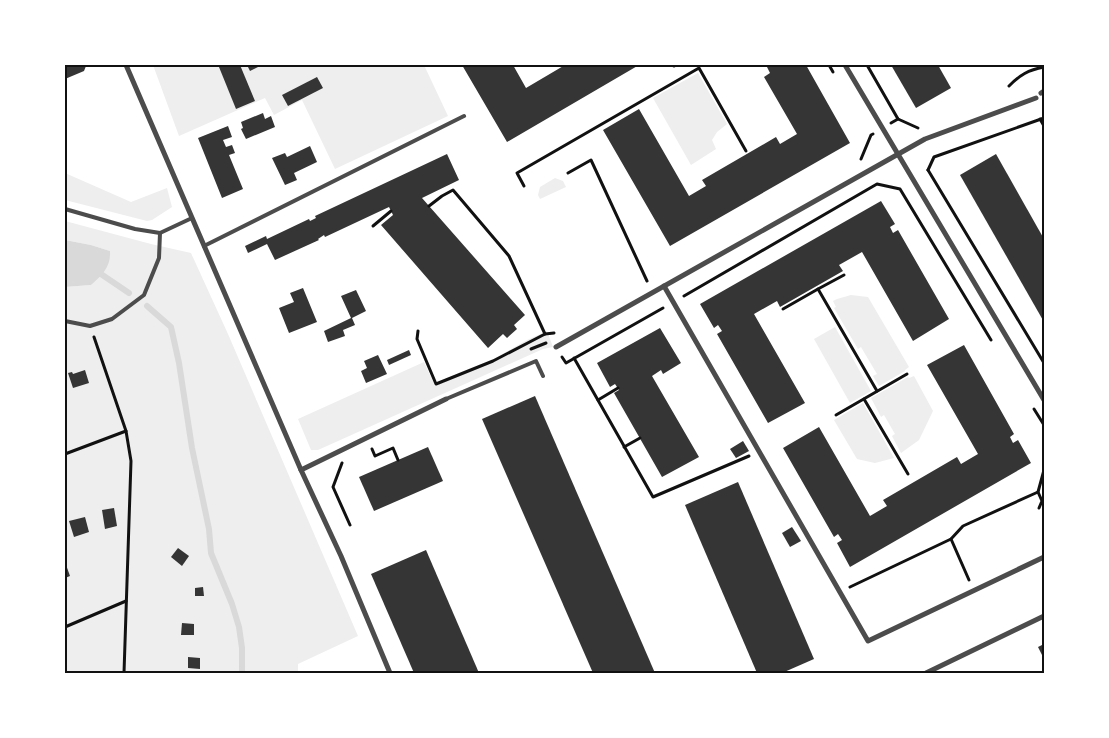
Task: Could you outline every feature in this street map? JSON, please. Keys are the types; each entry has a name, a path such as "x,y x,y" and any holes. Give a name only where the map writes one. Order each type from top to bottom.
{"street":[{"path":"126,65 301,470 341,556 390,673"},
{"path":"845,65 1044,400"},
{"path":"556,347 925,139 1036,98"},
{"path":"664,286 868,641 1044,557"},
{"path":"301,470 446,399"},
{"path":"926,673 1044,616"}],"lane":[{"path":"204,246 464,116"},
{"path":"65,209 135,229 160,233 192,218"},
{"path":"65,321 90,326 112,319 144,295 159,258 160,233"},
{"path":"446,399 536,361 543,376"}],"path":[{"path":"867,65 898,119 920,129"},
{"path":"524,186 518,173 698,66 746,151"},
{"path":"1009,86 1019,76 1032,69 1044,67"},
{"path":"1044,126 1042,118 934,157 928,170 1044,363"},
{"path":"862,158 871,135"},
{"path":"568,173 591,160 647,281"},
{"path":"566,363 877,184 900,189 994,344"},
{"path":"429,206 453,190 509,256 545,334"},
{"path":"373,226 391,211"},
{"path":"783,308 844,275"},
{"path":"818,289 877,391"},
{"path":"90,326 126,431 131,461 124,673"},
{"path":"418,331 417,339 436,384 492,361 545,334 554,333 562,329"},
{"path":"574,358 653,497 759,451"},
{"path":"836,415 907,374"},
{"path":"598,400 618,388"},
{"path":"864,398 908,474"},
{"path":"1029,401 1044,425"},
{"path":"65,454 126,431"},
{"path":"624,447 640,438"},
{"path":"370,446 375,456 393,448 398,460"},
{"path":"344,458 333,487 350,525"},
{"path":"1040,508 1042,500 1038,492 1044,470"},
{"path":"840,591 951,539 963,526 1038,492"},
{"path":"951,539 973,591"},
{"path":"65,627 126,601"}],"shaded area":[{"path":"153,65 424,65 448,116 335,169 302,100 274,115 265,98 179,136"},
{"path":"698,73 727,124 717,132 712,140 716,149 691,165 653,98"},
{"path":"65,173 131,202 167,188 172,207 152,220 147,221 65,200"},
{"path":"555,178 563,181 566,187 540,199 538,195 540,187"},
{"path":"65,221 191,253 228,334 358,636 298,664 298,673 65,673 65,287 91,285 110,251 65,240"},
{"path":"65,240 110,251 107,266 91,285 65,287"},
{"path":"851,295 868,297 909,367 879,386 873,376 877,374 861,347 858,349 834,308 836,307 833,301"},
{"path":"835,327 871,391 850,403 814,339"},
{"path":"547,331 553,347 543,349 318,450 311,450 298,419 424,362 435,386 490,361"},
{"path":"914,376 933,411 919,440 901,453 892,436 895,434 884,415 881,417 871,398 908,377"},
{"path":"863,403 894,458 875,463 857,459 834,420"}],"building":[{"path":"65,65 86,66 84,71 65,79"},
{"path":"224,65 240,65 255,101 236,109 219,67"},
{"path":"247,65 262,65 250,71"},
{"path":"462,65 513,65 526,88 565,65 639,65 507,142"},
{"path":"766,65 806,65 850,143 670,246 603,130 639,109 689,196 706,186 702,180 776,137 780,144 797,134 764,77 770,73"},
{"path":"891,65 938,65 951,88 916,108"},
{"path":"317,77 323,88 288,106 282,95"},
{"path":"263,113 265,119 271,116 275,127 246,139 241,129 243,128 241,122"},
{"path":"228,126 232,137 223,140 226,147 232,145 235,153 229,155 243,189 222,198 198,138"},
{"path":"310,146 317,162 294,173 297,180 285,185 272,158 285,153 287,157"},
{"path":"447,154 459,180 422,198 525,315 514,325 517,329 507,338 503,334 488,348 381,225 393,215 389,207 325,237 324,235 319,240 275,260 267,244 248,253 245,246 266,236 267,239 309,219 310,221 316,218 315,216"},
{"path":"996,154 1044,239 1044,322 960,175"},
{"path":"881,201 895,224 890,227 893,233 898,230 949,319 913,341 862,252 839,265 843,271 780,307 777,301 754,314 805,403 768,423 717,334 722,331 718,325 714,328 700,304"},
{"path":"303,288 317,322 289,333 279,308 294,302 290,293"},
{"path":"356,290 366,311 352,318 355,325 343,330 345,336 328,342 324,331 351,318 341,296"},
{"path":"660,328 681,363 663,374 661,370 652,376 699,457 662,477 614,393 619,390 615,384 610,387 597,363"},
{"path":"964,345 1014,434 1010,437 1013,443 1018,440 1031,463 850,567 837,543 842,540 838,534 834,537 783,448 819,427 870,516 887,506 883,500 957,457 961,464 978,454 927,365"},
{"path":"409,350 411,355 389,365 387,360"},
{"path":"378,355 387,374 366,383 361,371 367,368 364,361"},
{"path":"85,370 89,383 73,388 68,373 72,372 73,374"},
{"path":"535,396 655,673 593,673 482,419"},
{"path":"743,441 749,451 736,458 730,449"},
{"path":"428,447 443,481 374,511 359,477"},
{"path":"738,482 814,659 782,673 757,673 685,505"},
{"path":"114,508 117,526 105,529 102,510"},
{"path":"85,517 89,532 74,537 69,521"},
{"path":"792,527 801,541 790,547 782,533"},
{"path":"178,548 189,556 182,566 171,557"},
{"path":"426,550 479,673 414,673 371,574"},
{"path":"65,562 70,576 65,578"},
{"path":"203,587 204,596 195,596 195,588"},
{"path":"182,623 194,624 194,635 181,635"},
{"path":"1044,644 1044,659 1038,647"},
{"path":"188,657 200,658 200,669 188,668"}],"waterway":[{"path":"95,270 129,293"},
{"path":"147,306 171,327 179,363 192,448 209,529 211,553 232,604 239,627 242,648 242,673"}]}
